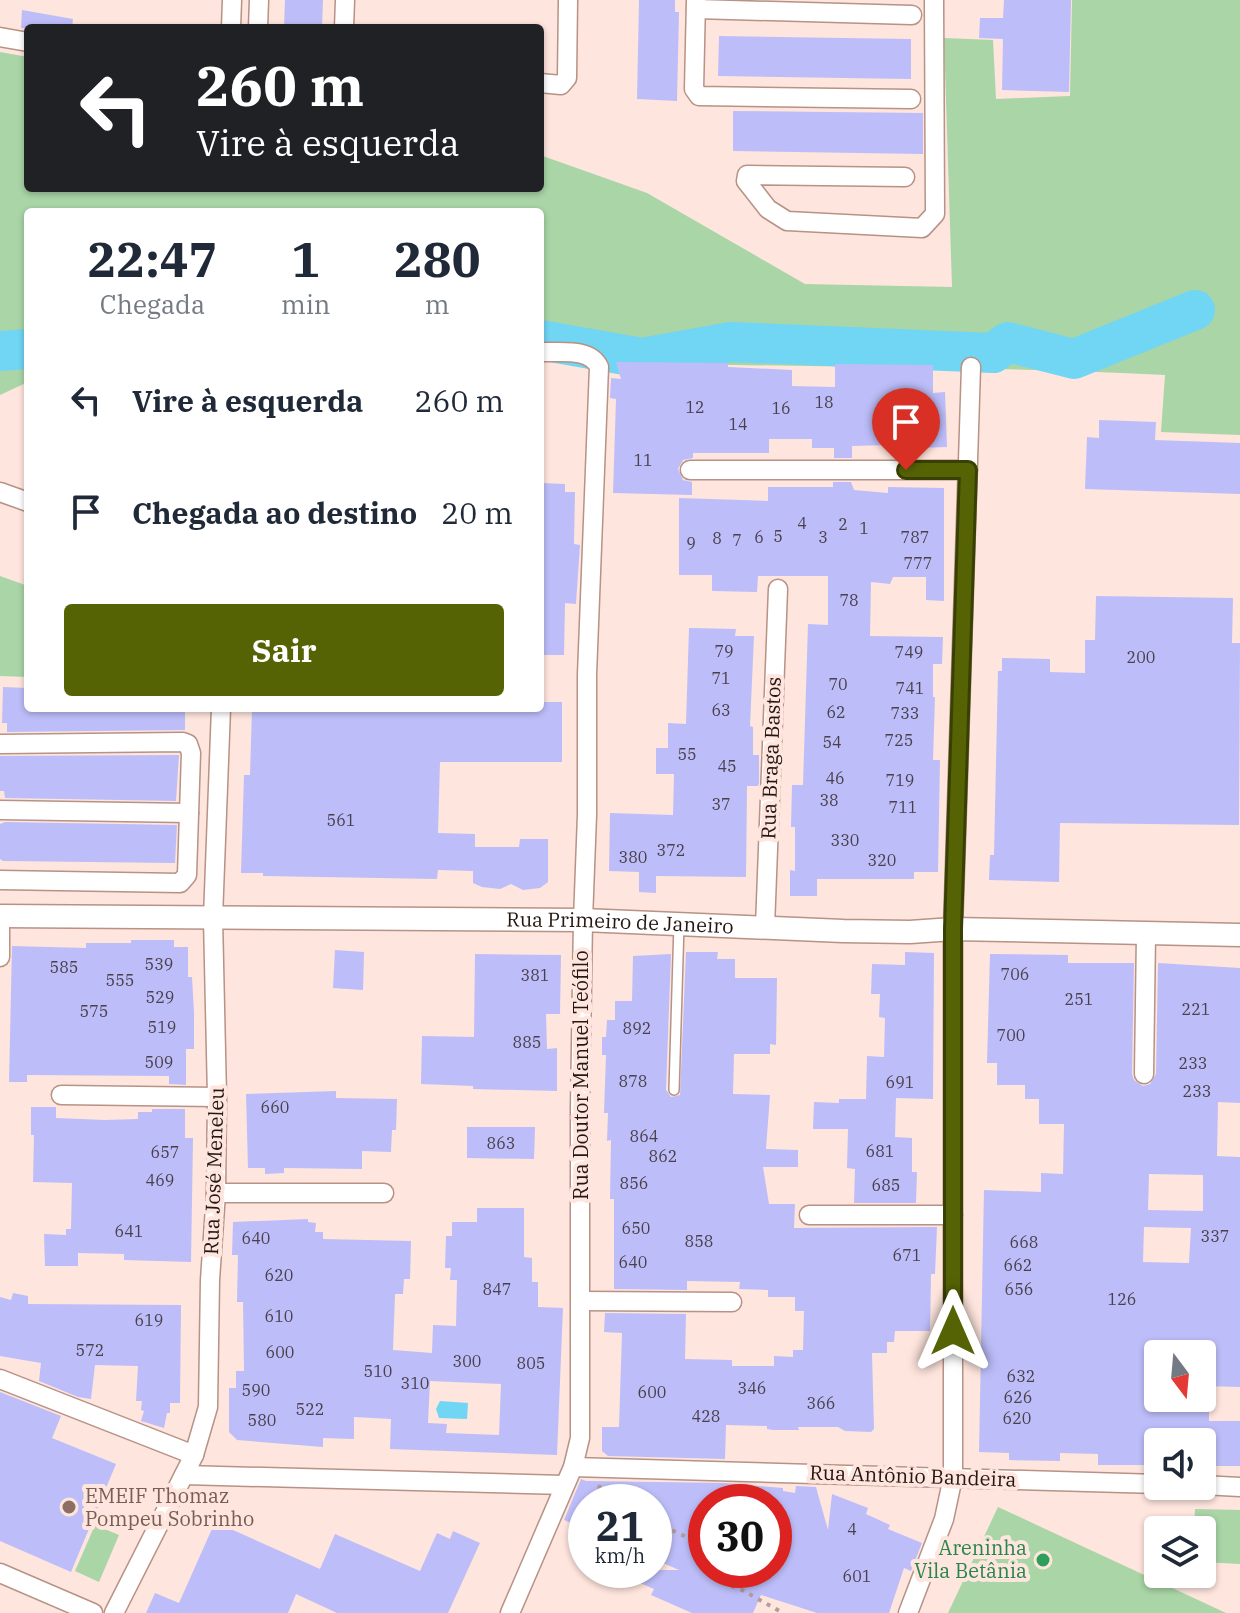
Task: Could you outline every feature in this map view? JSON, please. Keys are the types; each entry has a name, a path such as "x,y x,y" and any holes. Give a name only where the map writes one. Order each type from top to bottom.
{"street":[{"path":"231,24 232,0"},
{"path":"258,24 259,0"},
{"path":"344,24 345,0"},
{"path":"544,83 561,85 567,78 568,0"},
{"path":"905,177 747,175 746,181 768,209 787,221 922,228 935,214 934,0"},
{"path":"911,99 699,96 694,89 696,4 912,15"},
{"path":"0,37 24,41"},
{"name":"Rua Doutor Manuel Teófilo","path":"510,1613 573,1467 580,1438 580,1108 587,675 599,367 596,359 587,354 544,352"},
{"path":"908,1613 944,1519 953,1477 953,929 971,367"},
{"path":"690,470 968,470"},
{"path":"0,492 24,501"},
{"name":"Rua Braga Bastos","path":"765,927 778,589"},
{"name":"Rua José Meneleu","path":"114,1613 194,1455 208,1407 210,1280 216,1193 213,918 221,712"},
{"path":"0,744 188,744 191,753 187,875 180,883 0,880"},
{"path":"0,810 189,813"},
{"path":"0,916 0,957"},
{"name":"Rua Primeiro de Janeiro","path":"0,916 583,920 870,932 953,929 1240,935"},
{"path":"1144,1074 1146,934"},
{"path":"61,1095 217,1097"},
{"path":"216,1193 384,1193"},
{"path":"809,1215 953,1215"},
{"path":"582,1301 732,1302"},
{"path":"0,1379 194,1455"},
{"name":"Rua Antônio Bandeira","path":"573,1467 1144,1484"},
{"path":"184,1475 564,1485"},
{"path":"1216,1486 1240,1487"},
{"path":"0,1573 93,1613"}],"lane":[{"path":"674,1090 679,924"}],"path":[{"path":"737,1588 783,1613"}],"green space":[{"path":"1072,0 1240,0 1240,435 1161,432 1165,375 544,359 544,208 24,208 24,384 0,395 0,52 24,56 24,192 544,192 544,156 647,193 805,284 952,287 944,38 993,40 996,99 1070,96"},
{"path":"0,576 24,585 24,677 0,676"},
{"name":"Areninha Vila Betânia","path":"998,1507 1144,1575 1144,1588 1172,1588 1226,1613 948,1613"},
{"path":"1195,1509 1240,1510 1240,1564 1216,1563 1216,1516 1195,1516"},
{"path":"95,1525 119,1535 99,1582 75,1571"}],"water":[{"path":"440,1401 468,1403 467,1419 439,1418 436,1409"}],"building":[{"path":"285,0 323,0 322,24 284,24"},
{"path":"639,0 675,0 675,12 679,12 677,101 637,99"},
{"path":"1004,0 1071,0 1069,92 1002,90 1003,39 979,38 980,18 1003,18"},
{"path":"22,10 73,19 72,24 24,24 21,28"},
{"path":"719,36 911,39 911,79 718,76"},
{"path":"733,111 923,113 923,154 733,151"},
{"path":"616,362 728,363 728,367 792,370 792,386 835,387 835,364 933,365 933,393 945,392 947,447 889,449 889,445 852,446 852,458 834,458 834,448 812,448 812,439 769,439 769,453 693,453 693,458 683,460 678,469 683,480 692,482 692,495 613,493 616,399 610,398 611,378 621,379"},
{"path":"1099,420 1156,422 1155,440 1240,443 1240,494 1085,489 1087,437 1099,438"},
{"path":"833,482 851,482 854,490 888,493 888,487 944,488 944,601 926,600 926,577 893,577 890,584 871,582 870,636 943,637 942,664 933,664 933,760 940,760 938,872 914,872 914,879 817,879 817,896 790,896 790,870 795,871 795,827 791,827 792,785 803,785 808,624 828,625 828,576 758,576 757,592 712,591 712,575 679,575 679,498 768,501 768,487 833,487"},
{"path":"544,483 565,484 565,492 575,492 574,544 580,545 576,604 565,603 564,655 544,655"},
{"path":"1096,596 1233,598 1232,643 1240,643 1239,825 1060,823 1059,882 989,880 990,855 994,855 998,671 1002,671 1002,658 1050,659 1050,672 1085,673 1085,640 1095,640"},
{"path":"689,628 736,629 735,636 754,636 750,726 753,727 753,755 759,755 759,783 758,786 747,786 746,877 656,876 656,893 639,892 639,872 609,871 610,813 673,815 674,774 656,774 656,748 668,748 668,723 686,724"},
{"path":"3,687 24,688 24,712 185,712 185,730 7,732 7,723 2,723"},
{"path":"544,702 562,702 562,762 440,762 438,833 475,834 475,847 519,847 520,839 548,839 548,882 540,888 523,890 511,884 500,889 482,887 473,883 473,871 438,870 437,879 241,873 244,775 250,775 252,712 544,712"},
{"path":"179,755 176,801 5,798 4,791 0,791 0,756"},
{"path":"0,824 177,825 175,863 3,861 0,859"},
{"path":"131,940 174,940 174,947 188,947 194,1049 186,1049 186,1085 169,1084 169,1076 27,1075 27,1082 9,1082 12,946 86,948 86,943 131,943"},
{"path":"335,950 364,952 363,990 333,988"},
{"path":"686,952 718,952 717,959 735,959 735,978 777,978 776,1045 770,1044 770,1054 734,1054 733,1094 770,1095 766,1149 798,1150 798,1167 763,1167 769,1204 795,1204 794,1228 937,1227 935,1274 931,1274 930,1331 895,1331 894,1342 887,1342 887,1353 872,1353 874,1429 871,1432 845,1431 838,1427 773,1430 767,1429 767,1426 726,1425 725,1459 608,1456 602,1451 602,1427 619,1427 622,1333 604,1332 605,1313 686,1314 685,1359 732,1360 732,1366 774,1366 774,1356 793,1357 793,1350 803,1350 804,1311 795,1311 795,1297 768,1297 768,1290 739,1289 740,1282 687,1281 687,1290 614,1289 614,1199 610,1199 611,1140 607,1141 608,1113 604,1113 606,1055 602,1055 602,1037 606,1037 607,1020 615,1020 615,1001 632,1001 633,956 671,954 666,1090 671,1097 680,1095"},
{"path":"905,952 934,953 933,1099 896,1098 895,1137 912,1138 912,1172 917,1172 916,1203 854,1203 855,1169 847,1168 848,1129 813,1129 814,1102 839,1103 839,1099 866,1099 867,1056 884,1057 885,1018 879,1017 880,994 871,994 872,964 905,965"},
{"path":"475,954 561,955 560,1014 546,1014 547,1049 557,1048 557,1091 421,1084 422,1036 474,1037"},
{"path":"990,954 1068,955 1068,963 1134,963 1132,1074 1134,1080 1143,1086 1150,1084 1156,1074 1158,963 1240,968 1240,1103 1218,1102 1217,1156 1240,1157 1240,1387 1216,1386 1216,1340 1144,1340 1144,1412 1209,1412 1209,1421 1240,1421 1240,1466 1216,1466 1216,1428 1144,1428 1144,1465 1098,1465 1098,1454 1060,1453 1060,1461 1009,1460 1009,1453 979,1452 984,1190 1041,1192 1041,1173 1063,1174 1064,1124 1039,1124 1039,1099 1025,1099 1025,1085 997,1085 997,1063 987,1063","holes":["1149,1174 1203,1175 1203,1211 1148,1210","1144,1227 1191,1228 1189,1263 1143,1262"]},
{"path":"336,1091 336,1098 397,1099 396,1130 392,1130 391,1152 362,1151 362,1169 284,1168 284,1173 265,1174 265,1168 248,1168 246,1094"},
{"path":"31,1107 56,1107 56,1118 105,1120 138,1119 138,1112 152,1112 152,1109 185,1109 185,1138 193,1138 191,1262 124,1260 124,1254 78,1253 78,1266 45,1266 44,1234 66,1235 66,1229 71,1229 72,1183 33,1182"},
{"path":"467,1127 535,1127 534,1159 467,1158"},
{"path":"477,1208 524,1208 524,1257 532,1258 532,1282 538,1282 538,1307 563,1308 557,1455 390,1449 391,1419 354,1417 354,1439 323,1438 323,1447 237,1440 229,1432 229,1388 236,1388 236,1371 244,1371 243,1302 237,1302 238,1255 232,1255 233,1222 308,1219 308,1222 316,1223 315,1232 323,1232 323,1239 411,1241 410,1279 404,1279 403,1294 395,1294 393,1350 432,1353 433,1325 456,1326 457,1280 450,1280 451,1268 445,1268 446,1236 452,1236 452,1222 477,1222","holes":["430,1381 501,1384 499,1435 446,1433 447,1424 428,1423"]},
{"path":"13,1293 28,1296 28,1304 181,1305 180,1403 170,1403 164,1428 141,1421 144,1411 141,1410 142,1401 136,1401 138,1366 95,1365 91,1399 39,1381 41,1363 0,1356 0,1297 11,1300"},
{"name":"EMEIF Thomaz Pompeu Sobrinho","path":"0,1392 61,1416 52,1438 116,1464 71,1572 0,1541"},
{"path":"581,1479 736,1484 688,1484 688,1588 792,1588 792,1492 795,1493 796,1486 816,1487 828,1530 832,1494 868,1508 866,1514 890,1525 888,1529 922,1543 911,1571 904,1568 889,1613 817,1613 761,1595 753,1613 692,1613 651,1595 654,1589 652,1588 672,1588 672,1570 679,1570 672,1567 672,1484 579,1484"},
{"path":"215,1522 320,1569 335,1534 420,1571 437,1533 450,1539 453,1531 480,1543 448,1613 337,1613 296,1594 288,1613 146,1613 155,1593 179,1603"}],"waterway":[{"path":"544,341 642,358 731,342 993,353 1008,342 1074,359 1195,310"},
{"path":"0,351 24,349"}],"place":[{"name":"EMEIF Thomaz Pompeu Sobrinho","path":"69,1507"},
{"name":"Areninha Vila Betânia","path":"1043,1560"}],"route":[{"path":"906,470 968,470 953,929 953,1331"}]}
